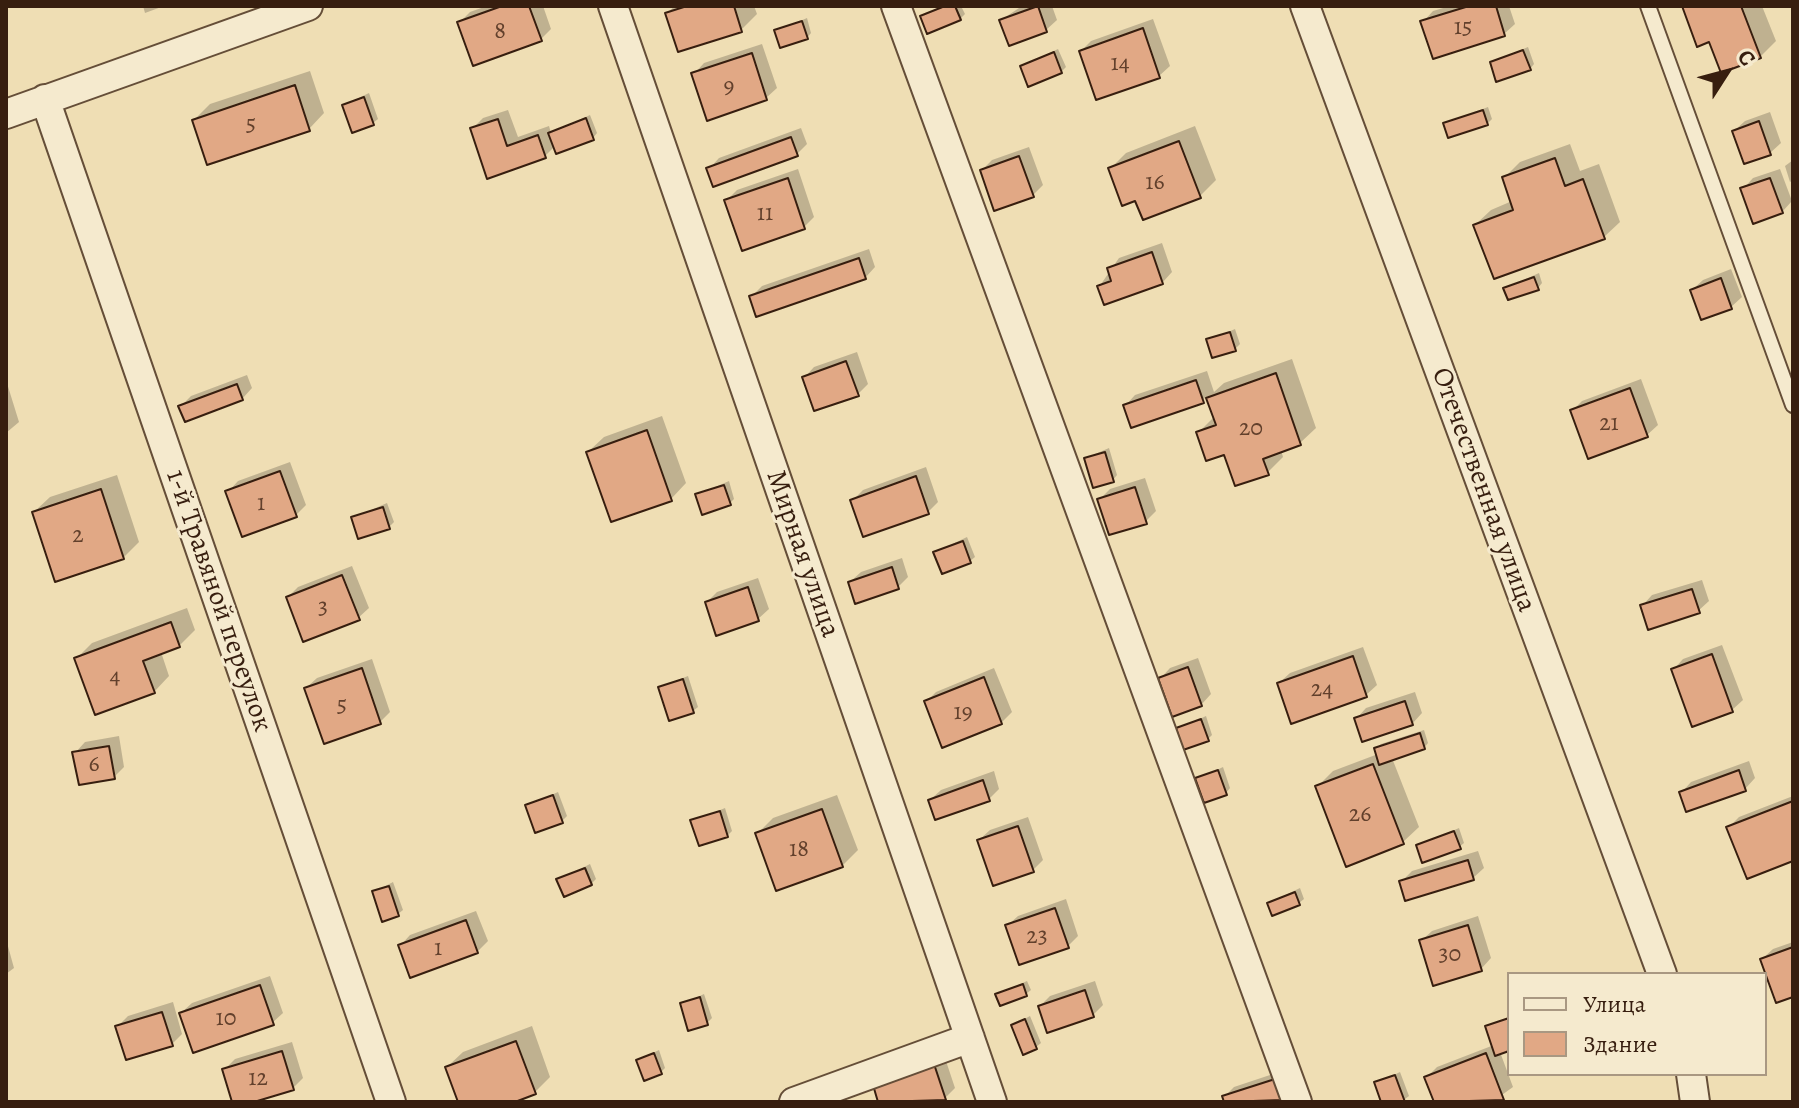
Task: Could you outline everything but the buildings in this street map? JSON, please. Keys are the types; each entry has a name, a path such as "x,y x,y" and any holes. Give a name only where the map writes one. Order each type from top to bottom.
{"street":[{"path":"6,114 308,6"},
{"name":"Мирная улица","path":"613,6 992,1102"},
{"path":"896,6 1297,1102"},
{"name":"Отечественная улица","path":"1305,6 1661,972"},
{"name":"1-й Травяной переулок","path":"45,99 391,1102"},
{"path":"794,1102 970,1038"},
{"path":"1691,1076 1695,1102"}],"lane":[{"path":"1648,6 1793,405"}]}
